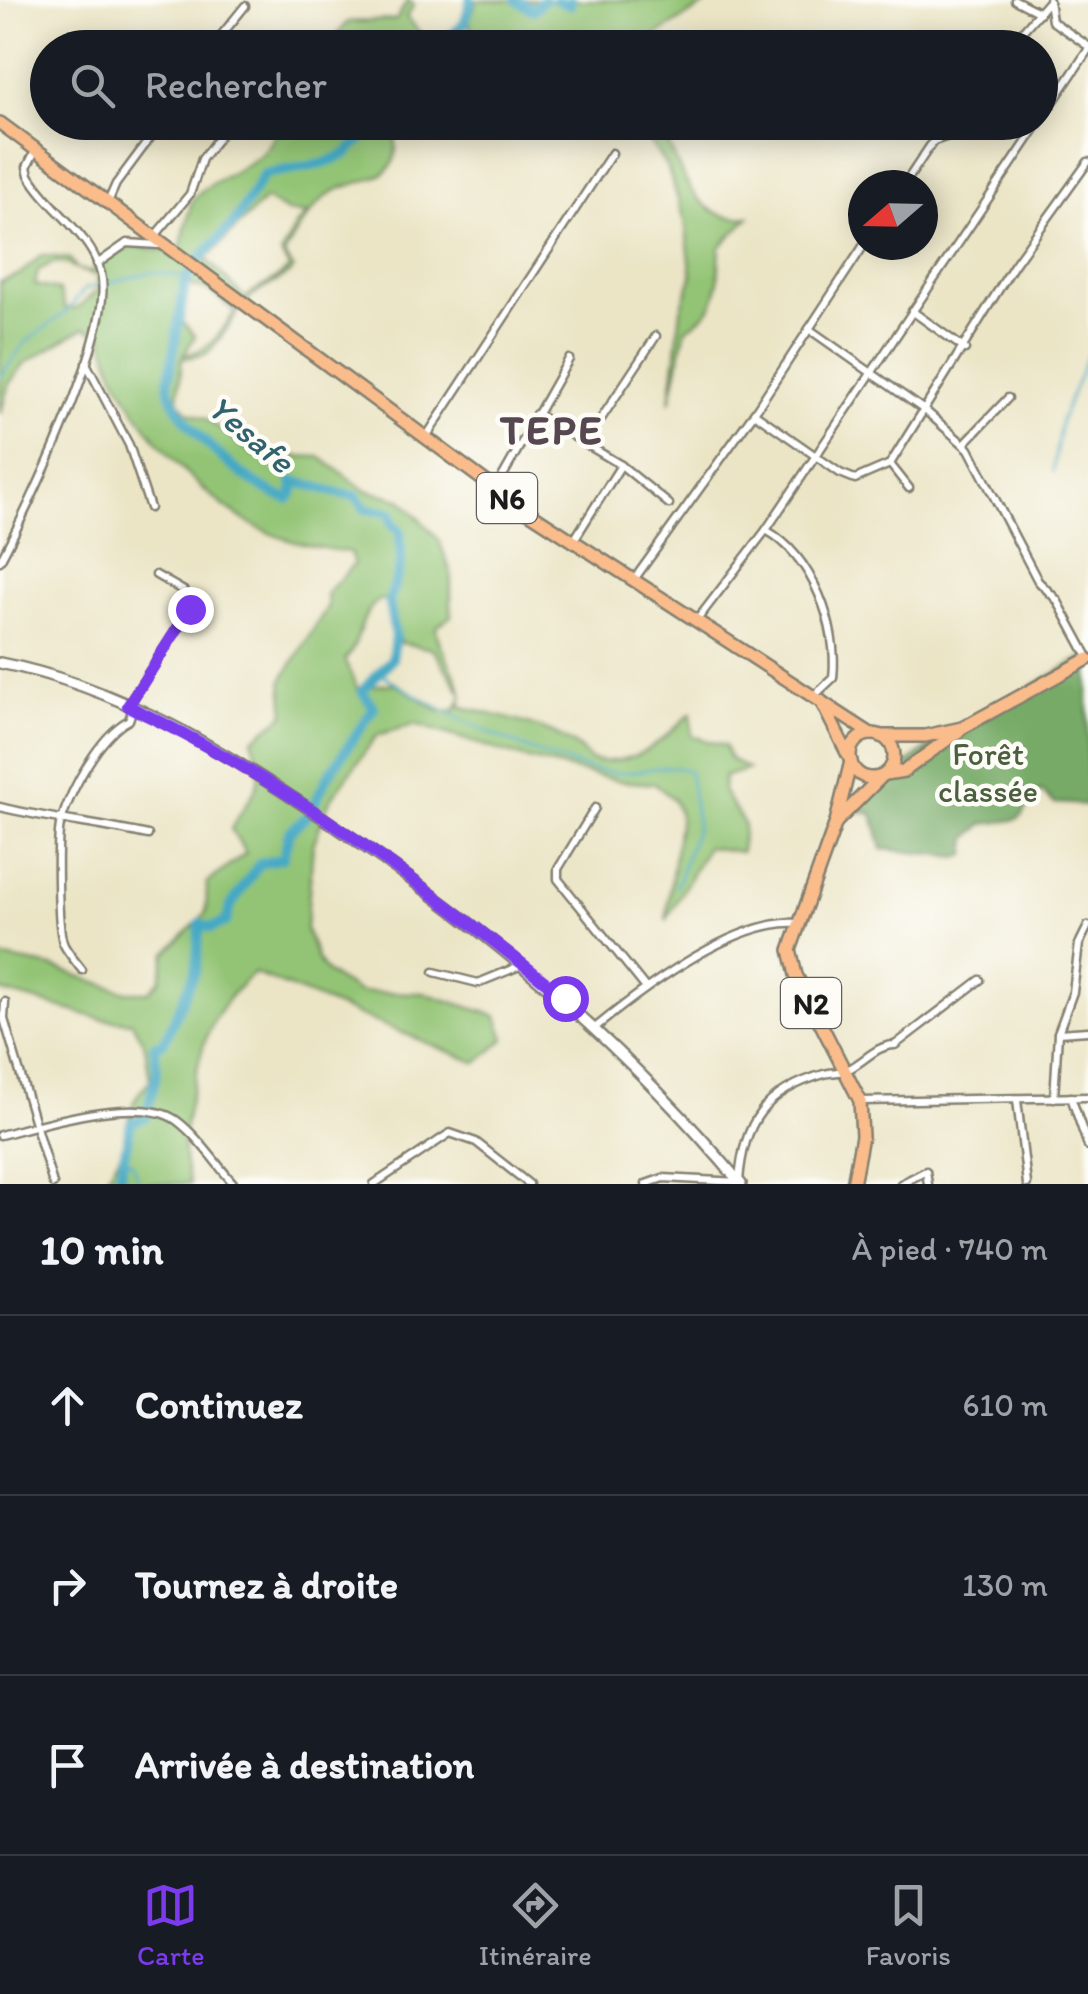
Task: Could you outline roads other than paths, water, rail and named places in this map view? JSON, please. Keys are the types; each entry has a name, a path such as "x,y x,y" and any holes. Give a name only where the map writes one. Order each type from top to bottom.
{"highway":[{"name":"N6","path":"0,122 496,489 876,735"},
{"name":"N2","path":"836,822 883,775 904,771 962,728 1088,658"},
{"path":"817,699 851,761 862,776 883,775 893,763 893,750 876,735 855,743 851,761"},
{"name":"N2","path":"876,735 925,736 962,728"},
{"name":"N2","path":"851,761 836,822 797,923 792,963 860,1102 862,1136 853,1184"}],"street":[{"path":"1015,0 1051,16 1088,48 1058,93"},
{"path":"1023,30 1049,1"},
{"path":"1049,1 1051,16"},
{"path":"226,30 245,6"},
{"path":"108,202 116,184 149,140"},
{"path":"98,264 127,243 159,242 196,184 202,160 217,140"},
{"path":"914,170 933,142 938,140"},
{"path":"696,621 766,530 1027,140"},
{"path":"0,561 45,470 86,361 102,292 98,264 28,175 27,167 35,150"},
{"path":"426,438 520,301 612,152"},
{"path":"754,412 855,479 890,464 926,412 1014,265 1088,162"},
{"path":"633,581 754,412 854,260"},
{"path":"912,311 965,349"},
{"path":"809,329 926,412 964,444 1038,582 1057,600 1088,658"},
{"path":"585,443 656,336"},
{"path":"496,489 569,359"},
{"path":"86,361 128,445 150,508"},
{"path":"964,444 1008,398"},
{"path":"536,414 620,465 669,504"},
{"path":"890,464 910,488"},
{"path":"573,542 620,465"},
{"path":"766,530 787,542 802,560 832,624 833,678 817,699"},
{"path":"82,970 62,943 58,914 62,818 113,729 130,720 131,707 190,609 184,591 156,575"},
{"path":"0,663 131,707 251,769 366,847 523,964 596,1027 740,1183"},
{"path":"0,807 44,820 62,818 148,835"},
{"path":"594,808 558,869 558,879 645,987"},
{"path":"596,1027 645,987 765,924 797,923"},
{"path":"1054,1098 1058,1033 1074,992 1079,944 1088,926"},
{"path":"434,972 478,983 523,964"},
{"path":"740,1183 752,1120 766,1103 800,1083 846,1070 886,1045 895,1045 980,980"},
{"path":"5,1002 4,1019 53,1184"},
{"path":"1058,1033 1088,1031"},
{"path":"0,1046 13,1043"},
{"path":"1070,1097 1088,1146"},
{"path":"860,1102 1088,1097"},
{"path":"1017,1100 1028,1184"},
{"path":"0,1134 78,1116 158,1111 179,1122 234,1184"},
{"path":"374,1184 450,1133 476,1142 529,1184"},
{"path":"901,1184 926,1172 928,1184"},
{"path":"646,1184 663,1178 740,1183"}],"waterway":[{"name":"Yesafe","path":"457,30 464,24 471,0"},
{"name":"Yesafe","path":"516,0 533,10 544,0"},
{"name":"Yesafe","path":"556,0 570,5 570,0"},
{"name":"Yesafe","path":"314,805 326,779 374,708 362,691 392,659 395,636 389,602 401,564 400,530 392,524 391,513 365,509 356,496 292,482 294,491 288,499 254,483 198,435 173,399 168,384 185,284 194,265 235,222 264,174 322,164 346,154 360,140"},
{"path":"0,377 25,343 66,312 85,289 152,272 188,278"},
{"path":"1053,471 1061,420 1088,355"},
{"path":"379,672 458,717 551,757 606,772 668,767 689,771 697,825 676,887"},
{"name":"Yesafe","path":"118,1184 131,1123 146,1116 157,1071 154,1046 164,1042 196,969 200,923 211,928 226,922 230,907 259,864 283,858 289,832 309,814"},
{"path":"123,1155 133,1164 139,1184"}],"district":[{"name":"TEPE","path":"552,429"}],"park label":[{"name":"Forêt classée","path":"988,772"}]}
